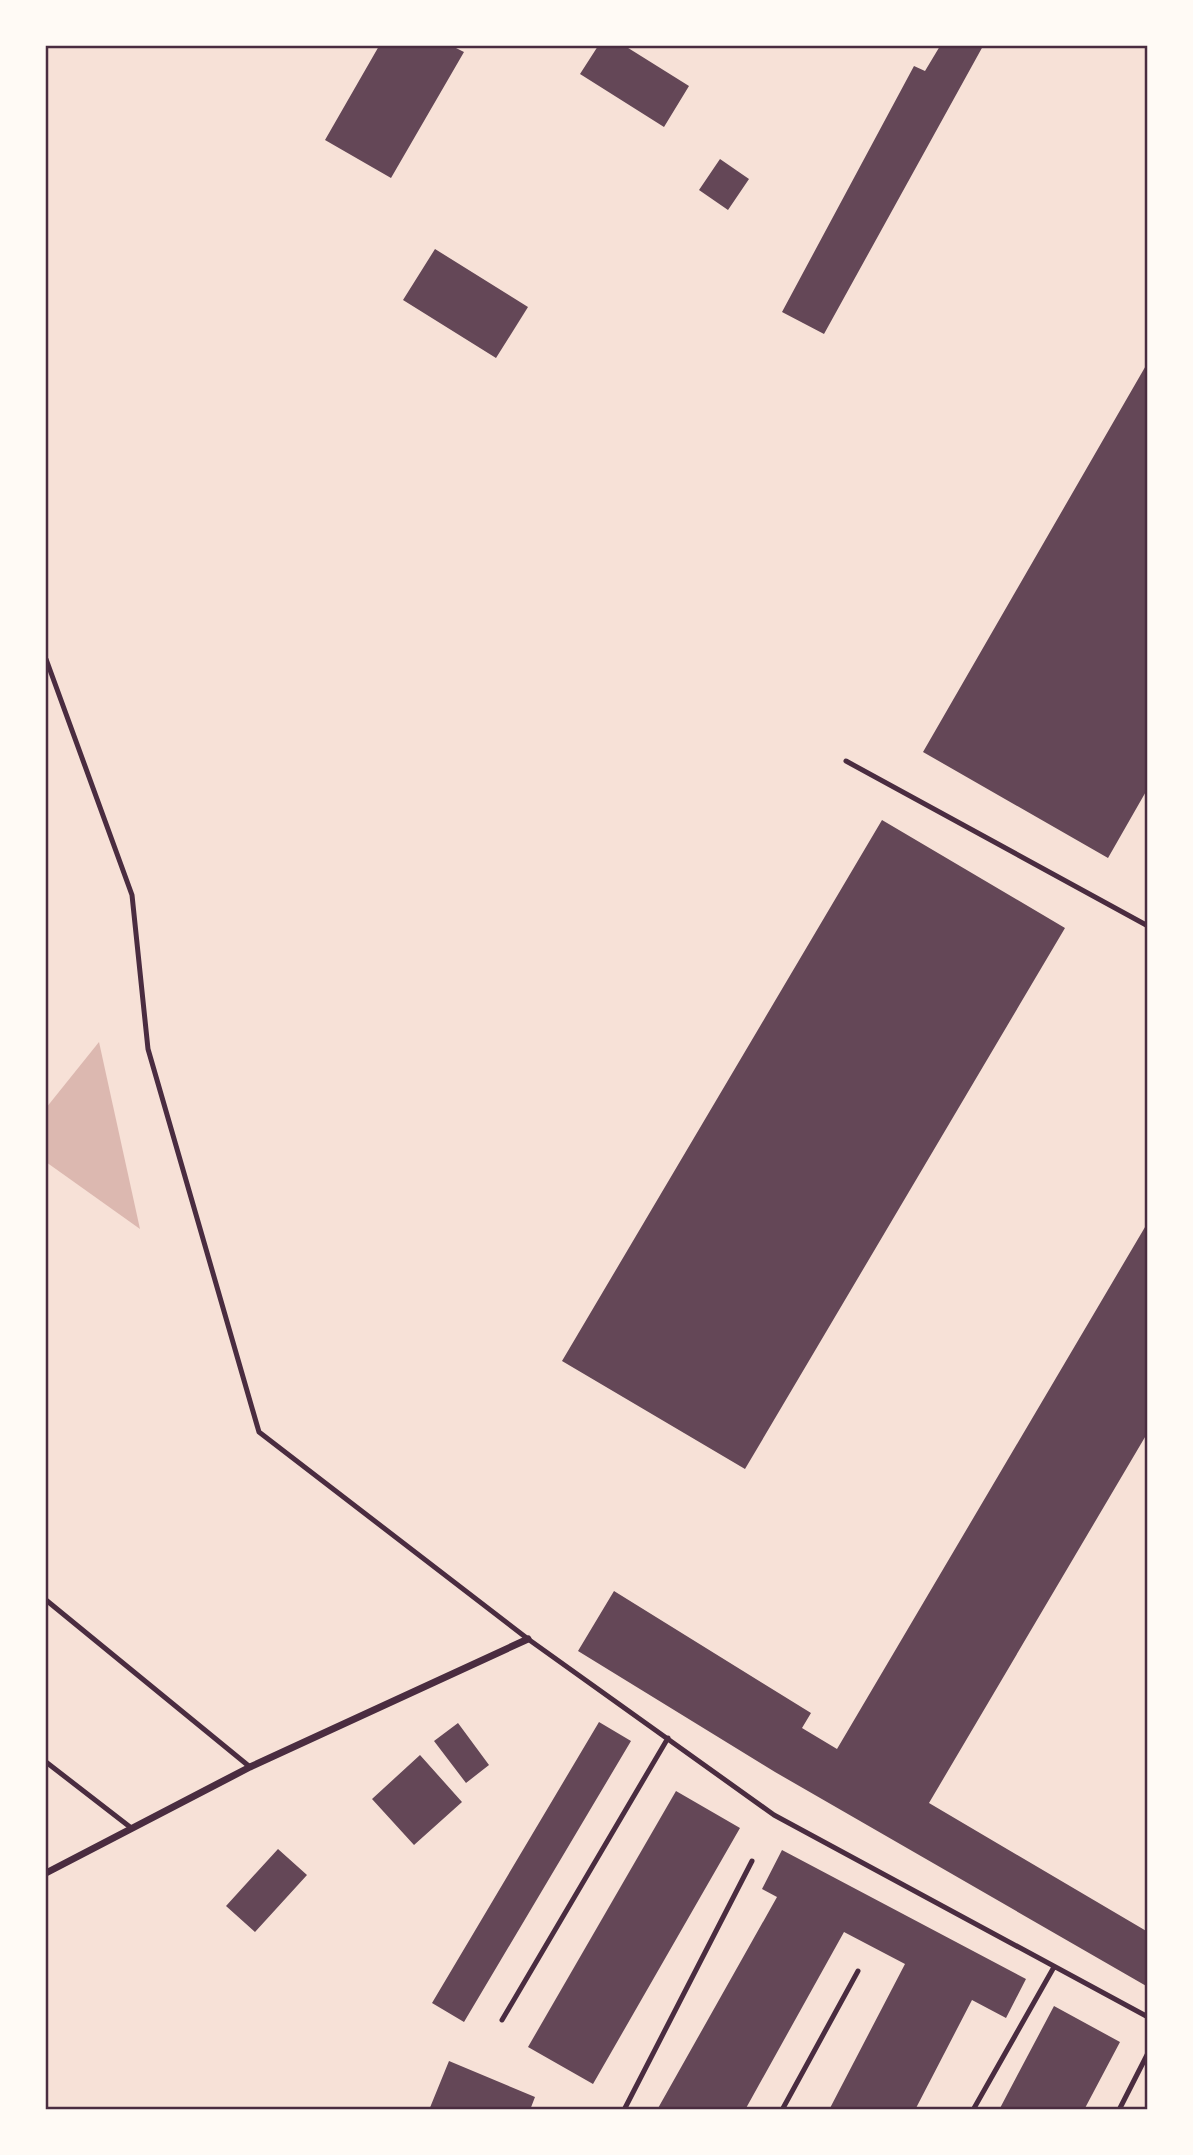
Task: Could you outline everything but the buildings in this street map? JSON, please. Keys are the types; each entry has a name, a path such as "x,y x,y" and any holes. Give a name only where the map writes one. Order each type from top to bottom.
{"street":[{"path":"46,1873 250,1767 528,1639"}],"lane":[{"path":"46,659 132,895 148,1049 259,1432 528,1639 774,1815 1147,2017"},
{"path":"846,761 1147,926"},
{"path":"46,1600 250,1767"},
{"path":"502,2021 668,1738"},
{"path":"46,1762 130,1827"},
{"path":"624,2109 752,1861"},
{"path":"973,2109 1054,1967"},
{"path":"782,2109 858,1970"},
{"path":"1119,2109 1147,2053"}],"shaded area":[{"path":"99,1042 140,1229 46,1162 46,1108"}]}
